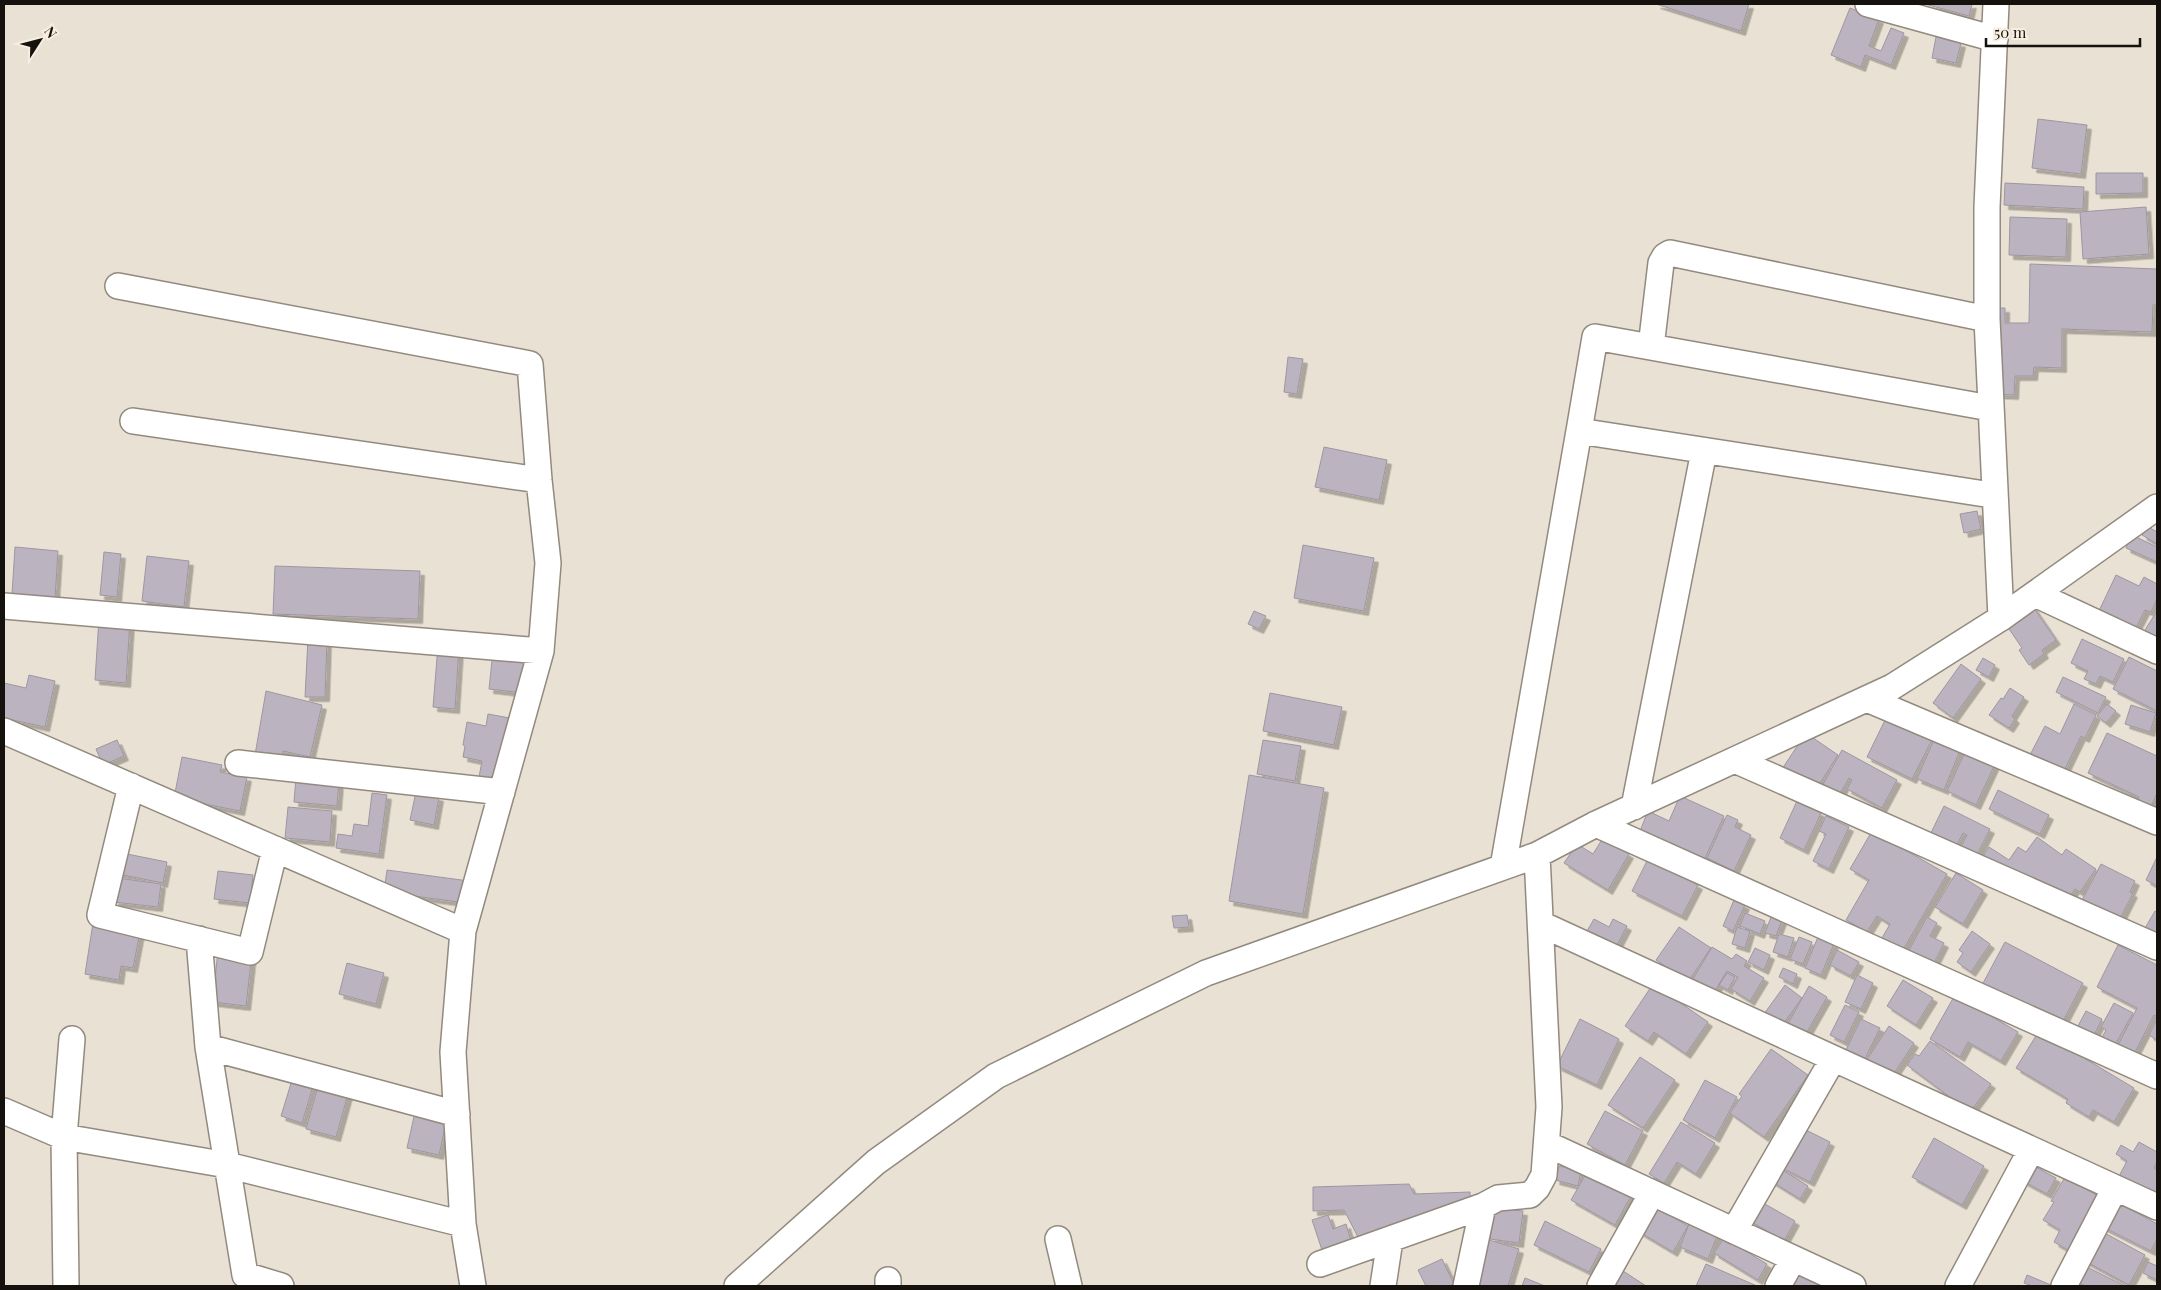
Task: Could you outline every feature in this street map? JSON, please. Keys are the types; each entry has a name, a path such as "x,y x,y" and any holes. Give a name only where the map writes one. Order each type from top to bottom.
{"street":[{"path":"1868,4 1995,39"},
{"path":"1996,4 1987,207 1987,319 2001,618"},
{"path":"1651,347 1661,264 1665,256 1670,253 1987,319"},
{"path":"118,286 530,364 548,563 541,651 463,931 453,1052 463,1224 474,1286"},
{"path":"1503,867 1595,337 1990,408"},
{"path":"133,421 539,480"},
{"path":"1579,431 1985,494"},
{"path":"1634,807 1704,450"},
{"path":"737,1286 876,1162 996,1076 1206,973 1537,855 1596,824 1736,761 1892,687 2001,618 2157,507"},
{"path":"2035,594 2157,651"},
{"path":"4,606 541,651"},
{"path":"1867,699 2157,822"},
{"path":"4,730 463,931"},
{"path":"1736,761 2157,947"},
{"path":"238,763 502,792"},
{"path":"131,786 100,915 250,952 275,849"},
{"path":"1596,824 2157,1076"},
{"path":"1320,1264 1483,1206 1498,1198 1530,1195 1538,1188 1544,1175 1549,1106 1537,855"},
{"path":"1540,924 2157,1207"},
{"path":"199,939 208,1047 245,1281 281,1286"},
{"path":"66,1286 64,1137 72,1040"},
{"path":"208,1047 456,1114"},
{"path":"1734,1231 1833,1059"},
{"path":"4,1111 64,1137 227,1165 463,1224"},
{"path":"1547,1144 1853,1286"},
{"path":"1958,1286 2031,1150"},
{"path":"2064,1286 2115,1188"},
{"path":"1600,1286 1652,1193"},
{"path":"1466,1286 1483,1206"},
{"path":"1058,1239 1069,1286"},
{"path":"1383,1286 1390,1240"},
{"path":"1778,1286 1794,1259"}],"building":[{"path":"1656,4 1749,4 1741,31"},
{"path":"1925,4 1972,4 1969,16"},
{"path":"1850,8 1879,19 1869,46 1881,51 1891,28 1904,33 1891,65 1865,55 1861,67 1831,55"},
{"path":"1936,37 1961,43 1956,63 1932,58"},
{"path":"2038,119 2087,125 2081,174 2032,168"},
{"path":"2096,173 2143,173 2143,193 2096,194"},
{"path":"2005,183 2084,187 2083,209 2004,205"},
{"path":"2146,207 2149,254 2083,259 2080,212"},
{"path":"2010,217 2067,219 2066,257 2009,255"},
{"path":"2030,264 2157,269 2157,305 2153,305 2152,332 2062,329 2062,368 2034,367 2033,376 2015,376 2014,395 1994,394 1995,308 2005,308 2005,323 2029,323"},
{"path":"1288,357 1303,359 1297,394 1284,392"},
{"path":"1324,447 1387,460 1379,500 1315,487"},
{"path":"1977,511 1981,529 1964,533 1960,514"},
{"path":"2147,526 2157,532 2157,544 2142,535"},
{"path":"2132,535 2157,547 2157,562 2126,548"},
{"path":"1303,545 1374,558 1364,611 1294,598"},
{"path":"15,547 58,551 55,598 12,594"},
{"path":"104,552 121,554 117,597 100,595"},
{"path":"147,556 189,561 184,607 142,601"},
{"path":"275,566 420,571 418,619 273,614"},
{"path":"2116,575 2139,586 2144,577 2157,584 2157,599 2151,612 2145,610 2134,632 2097,615"},
{"path":"2032,605 2056,640 2042,650 2044,654 2029,665 2019,650 2022,648 2005,623"},
{"path":"1254,611 1266,616 1259,629 1248,624"},
{"path":"2157,611 2157,638 2145,630"},
{"path":"99,618 130,621 126,683 95,680"},
{"path":"308,638 327,639 325,697 305,697"},
{"path":"2082,639 2124,659 2113,682 2100,676 2096,684 2084,679 2088,671 2071,663"},
{"path":"438,646 459,648 455,709 433,707"},
{"path":"493,651 528,655 524,693 489,689"},
{"path":"2129,657 2157,671 2157,711 2113,689"},
{"path":"1983,658 1995,665 1989,677 1976,670"},
{"path":"1961,664 1981,679 1953,718 1933,703"},
{"path":"29,675 55,681 45,727 4,718 4,683 26,688"},
{"path":"2063,677 2106,697 2098,713 2056,692"},
{"path":"2010,688 2024,697 2012,716 2015,719 2009,728 1989,715"},
{"path":"266,691 322,705 310,757 283,751 281,761 255,755"},
{"path":"1270,693 1342,707 1334,745 1263,731"},
{"path":"2074,704 2096,715 2085,738 2081,736 2064,771 2030,755 2045,726 2060,734"},
{"path":"2107,704 2116,711 2106,723 2097,716"},
{"path":"2131,705 2156,713 2150,732 2125,724"},
{"path":"488,714 515,719 503,781 479,777 482,761 463,757 467,722 486,726"},
{"path":"1888,714 1934,736 1912,779 1867,757"},
{"path":"1806,733 1838,755 1815,791 1782,769"},
{"path":"2107,733 2157,756 2157,793 2150,809 2137,803 2139,797 2088,773"},
{"path":"1935,737 1961,748 1944,790 1917,779"},
{"path":"117,740 124,756 103,765 96,749"},
{"path":"1263,740 1301,746 1295,781 1257,774"},
{"path":"1842,750 1897,780 1882,808 1847,789 1852,780 1849,778 1838,797 1821,788"},
{"path":"1966,750 1995,764 1976,805 1947,791"},
{"path":"182,757 222,765 220,772 247,777 240,811 174,798"},
{"path":"1249,775 1324,788 1303,914 1229,901"},
{"path":"296,777 339,781 337,806 294,802"},
{"path":"1998,790 2049,815 2040,834 1989,809"},
{"path":"416,792 439,797 434,825 410,820"},
{"path":"372,793 387,795 379,854 336,848 338,834 352,836 354,824 368,826"},
{"path":"1680,796 1724,816 1702,865 1638,836 1648,811 1669,821"},
{"path":"1797,801 1821,813 1804,850 1780,838"},
{"path":"1944,806 1990,829 1975,859 1959,851 1967,835 1963,833 1953,852 1928,839"},
{"path":"288,807 332,811 330,842 285,838"},
{"path":"1727,815 1738,820 1735,827 1751,835 1734,871 1707,858"},
{"path":"1826,816 1849,827 1829,869 1813,861 1826,834 1819,831"},
{"path":"1872,831 1947,874 1903,950 1882,938 1890,924 1877,916 1867,932 1846,920 1869,880 1850,869"},
{"path":"2037,837 2062,855 2066,849 2096,869 2080,892 2075,889 2066,902 1978,863 1989,847 2009,860 2018,847 2026,852"},
{"path":"1603,838 1629,854 1608,890 1564,863 1577,844 1593,854"},
{"path":"122,853 167,862 163,883 118,874"},
{"path":"2157,857 2157,886 2146,880"},
{"path":"1648,859 1698,885 1682,916 1632,891"},
{"path":"2101,864 2135,881 2130,892 2133,893 2118,923 2080,904"},
{"path":"387,870 469,881 466,903 384,892"},
{"path":"218,871 253,875 250,903 214,899"},
{"path":"1956,873 1983,890 1963,924 1935,907"},
{"path":"117,878 161,884 158,907 114,902"},
{"path":"1734,900 1745,905 1733,931 1723,926"},
{"path":"2155,911 2157,912 2157,945 2141,935"},
{"path":"1745,913 1765,921 1760,934 1740,926"},
{"path":"1187,915 1189,927 1174,928 1172,916"},
{"path":"1771,917 1782,920 1776,936 1765,933"},
{"path":"1927,917 1937,923 1930,936 1944,943 1933,965 1908,952"},
{"path":"1594,919 1609,927 1613,919 1627,926 1616,947 1587,931"},
{"path":"93,923 140,932 133,968 121,966 119,980 85,974"},
{"path":"1679,927 1711,948 1688,982 1656,960"},
{"path":"1737,927 1750,931 1745,948 1732,944"},
{"path":"1972,931 1990,944 1971,972 1957,962 1963,953 1959,950"},
{"path":"1779,934 1794,938 1788,957 1773,952"},
{"path":"1799,937 1812,942 1803,964 1790,959"},
{"path":"1818,937 1834,944 1821,975 1805,968"},
{"path":"2005,942 2083,983 2060,1027 1982,985"},
{"path":"2118,945 2157,965 2157,1017 2154,1015 2131,1060 2115,1051 2137,1008 2097,987"},
{"path":"1712,947 1732,959 1736,954 1747,961 1744,966 1764,978 1750,1001 1731,989 1738,977 1727,971 1714,992 1693,979"},
{"path":"1755,948 1770,955 1764,970 1748,962"},
{"path":"218,949 252,953 246,1006 213,1002"},
{"path":"1837,950 1859,962 1851,976 1830,965"},
{"path":"347,963 384,973 376,1004 339,994"},
{"path":"1783,968 1797,974 1793,984 1779,977"},
{"path":"1727,973 1735,977 1728,990 1719,985"},
{"path":"1857,975 1873,983 1861,1009 1845,1002"},
{"path":"1903,980 1933,998 1916,1025 1887,1006"},
{"path":"1653,984 1708,1022 1686,1054 1654,1032 1648,1041 1625,1026"},
{"path":"1785,985 1802,998 1781,1027 1764,1014"},
{"path":"1809,986 1827,997 1803,1039 1785,1029"},
{"path":"1955,995 2018,1032 2001,1061 1968,1042 1960,1057 1930,1039"},
{"path":"2114,1003 2133,1013 2111,1052 2098,1045 2106,1030 2101,1027"},
{"path":"1845,1005 1859,1012 1844,1042 1830,1035"},
{"path":"2086,1011 2102,1019 2094,1035 2078,1026"},
{"path":"1580,1019 1619,1039 1597,1085 1557,1066"},
{"path":"1861,1019 1880,1028 1863,1063 1844,1054"},
{"path":"2157,1019 2157,1040 2149,1035"},
{"path":"1889,1026 1914,1043 1887,1084 1862,1067"},
{"path":"2039,1031 2134,1088 2114,1122 2093,1110 2089,1117 2066,1103 2068,1099 2016,1068"},
{"path":"1930,1041 1991,1084 1970,1112 1907,1065 1915,1054 1919,1056"},
{"path":"1771,1049 1808,1075 1764,1137 1730,1113 1742,1096 1739,1094"},
{"path":"1640,1057 1675,1080 1643,1128 1608,1105"},
{"path":"320,1079 350,1087 336,1137 306,1129"},
{"path":"292,1080 313,1086 302,1123 281,1116"},
{"path":"1705,1080 1737,1097 1715,1138 1683,1120"},
{"path":"1605,1111 1643,1131 1625,1165 1587,1144"},
{"path":"415,1112 447,1119 439,1155 407,1148"},
{"path":"1681,1122 1715,1143 1696,1174 1677,1162 1664,1183 1649,1174"},
{"path":"1800,1127 1830,1142 1810,1182 1780,1167"},
{"path":"1934,1138 1984,1166 1962,1205 1912,1177"},
{"path":"2139,1142 2157,1152 2157,1162 2154,1168 2157,1170 2157,1200 2117,1180 2127,1161 2116,1154 2121,1145 2133,1152"},
{"path":"2032,1165 2056,1178 2047,1194 2023,1181"},
{"path":"1559,1166 1581,1171 1578,1186 1555,1180"},
{"path":"1776,1166 1808,1186 1800,1199 1768,1179"},
{"path":"1587,1172 1631,1196 1615,1225 1571,1200"},
{"path":"2065,1177 2098,1196 2068,1250 2054,1242 2060,1230 2043,1220 2054,1202 2051,1201"},
{"path":"1409,1184 1414,1194 1470,1192 1470,1201 1359,1239 1344,1210 1313,1211 1313,1187"},
{"path":"1756,1199 1795,1221 1784,1241 1745,1218"},
{"path":"2116,1201 2157,1224 2157,1239 2151,1251 2103,1227"},
{"path":"1651,1204 1688,1226 1673,1252 1636,1230"},
{"path":"1494,1208 1523,1211 1519,1243 1490,1239"},
{"path":"1328,1215 1333,1229 1346,1224 1352,1244 1323,1253 1312,1220"},
{"path":"1691,1219 1719,1231 1708,1259 1680,1247"},
{"path":"1545,1221 1601,1249 1589,1272 1534,1245"},
{"path":"2101,1231 2145,1255 2129,1285 2085,1261"},
{"path":"1724,1238 1767,1264 1758,1280 1714,1253"},
{"path":"1486,1239 1519,1249 1508,1286 1472,1286"},
{"path":"1442,1259 1454,1284 1449,1286 1426,1286 1418,1270"},
{"path":"2148,1262 2157,1266 2157,1280 2143,1273"},
{"path":"1706,1264 1757,1286 1696,1286"},
{"path":"2083,1265 2125,1286 2085,1286 2075,1281"},
{"path":"1617,1267 1646,1286 1605,1286"},
{"path":"1791,1272 1821,1286 1784,1286"},
{"path":"2027,1275 2051,1285 2032,1286 2024,1283"},
{"path":"1525,1278 1545,1286 1522,1286"}]}
